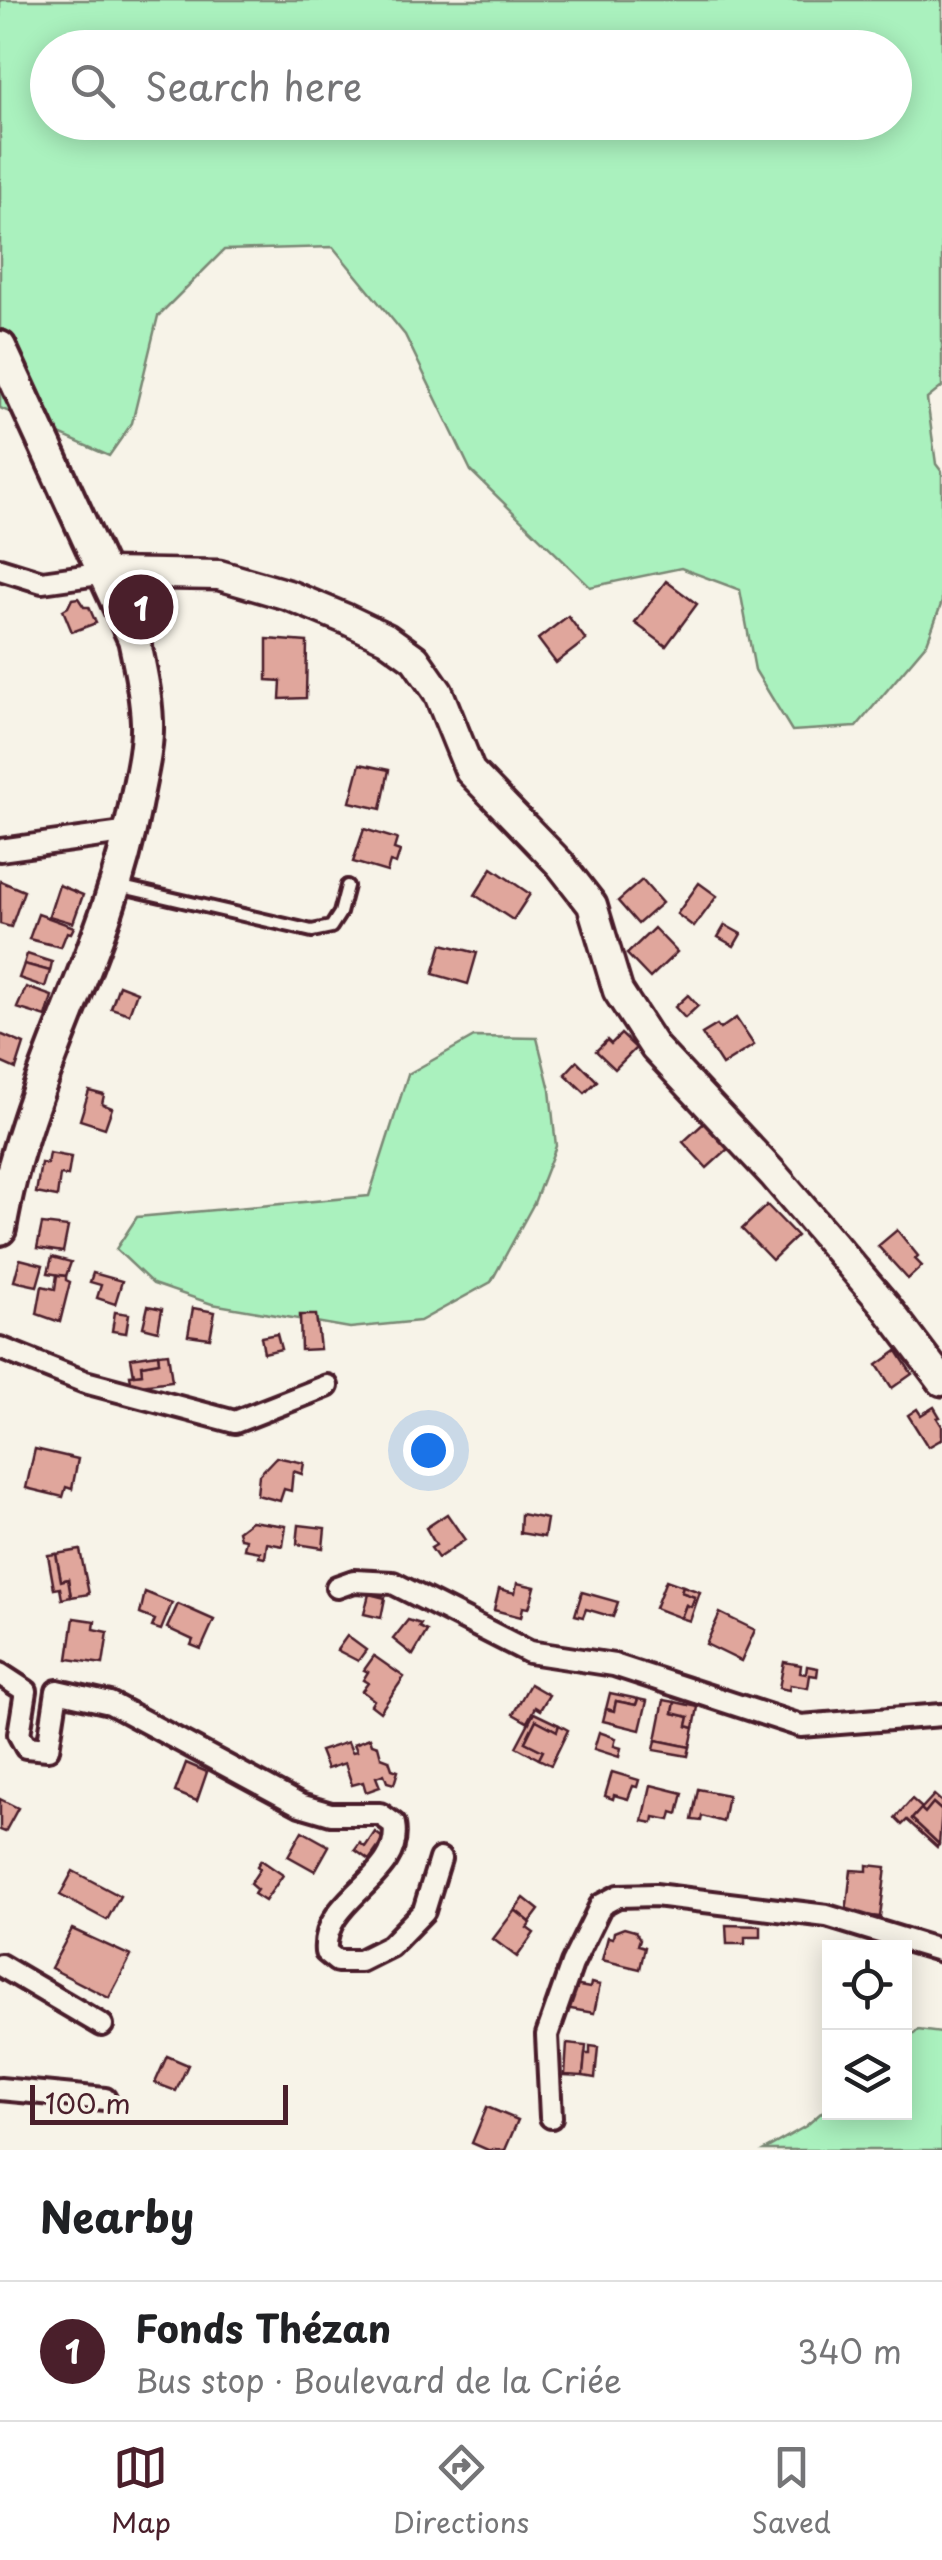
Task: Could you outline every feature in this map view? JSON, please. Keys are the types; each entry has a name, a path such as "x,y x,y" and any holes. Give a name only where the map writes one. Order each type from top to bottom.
{"main road":[{"path":"0,346 134,639 147,726 117,886 13,1162 1,1219"}],"street":[{"path":"0,569 42,582 106,574 220,575 288,595 346,619 386,638 414,659 438,692 470,771 560,864 592,905 618,990 655,1048 773,1174 884,1304 942,1380"},
{"path":"0,850 130,832"},
{"path":"0,1348 85,1382 235,1422 328,1386"},
{"path":"337,1587 354,1581 392,1583 528,1652 614,1665 801,1726 942,1715"},
{"path":"0,1674 26,1691 18,1734 26,1747 48,1749 58,1690 110,1703 300,1806 331,1814 380,1814 394,1824 396,1838 384,1862 338,1911 324,1936 326,1952 336,1961 360,1961 390,1946 424,1911 440,1859"},
{"path":"551,2116 547,2035 572,1964 601,1905 618,1896 654,1895 827,1916 942,1952"},
{"path":"0,1966 102,2025"},
{"path":"0,2090 105,2099"}],"lane":[{"path":"117,886 312,931 331,927 340,913 347,886"}],"green space":[{"path":"0,0 942,0 942,387 927,399 936,464 942,472 942,602 927,643 856,727 792,731 755,670 740,590 681,568 590,587 471,471 405,335 333,247 224,250 158,316 132,423 109,456 0,408"},
{"path":"474,1037 537,1038 550,1090 556,1146 534,1203 491,1282 420,1321 350,1328 212,1304 153,1284 116,1249 137,1217 369,1196 408,1074"},
{"path":"918,2030 942,2033 942,2150 764,2150 822,2112 822,2120 912,2120 912,2036"}],"building":[{"path":"666,581 697,604 666,646 635,623"},
{"path":"78,598 84,607 89,607 96,623 72,632 63,610"},
{"path":"568,616 586,640 556,663 538,639"},
{"path":"267,639 307,642 306,698 280,699 281,681 267,680"},
{"path":"360,764 389,770 381,809 350,802"},
{"path":"364,829 397,839 394,849 400,851 396,864 390,862 387,872 353,862"},
{"path":"492,868 530,894 513,920 475,895"},
{"path":"642,880 662,903 638,924 618,901"},
{"path":"0,881 24,891 11,927 0,924"},
{"path":"699,883 717,896 694,927 677,914"},
{"path":"59,885 83,895 73,923 49,916"},
{"path":"38,914 74,927 71,933 67,932 61,947 29,939"},
{"path":"725,925 741,934 734,946 718,937"},
{"path":"654,928 677,952 650,978 627,954"},
{"path":"442,944 477,953 468,984 433,974"},
{"path":"27,954 52,962 50,971 24,964"},
{"path":"24,964 50,971 45,987 19,978"},
{"path":"119,985 137,992 129,1014 111,1008"},
{"path":"26,987 52,996 46,1017 17,1008"},
{"path":"688,995 698,1006 685,1018 675,1007"},
{"path":"736,1018 754,1045 722,1065 702,1034 717,1025 720,1029"},
{"path":"0,1034 24,1044 16,1069 0,1062"},
{"path":"621,1034 636,1048 615,1069 596,1051"},
{"path":"577,1061 597,1081 585,1093 565,1074"},
{"path":"89,1091 104,1095 102,1104 112,1108 105,1128 80,1120"},
{"path":"705,1122 729,1148 707,1168 683,1142"},
{"path":"49,1153 71,1157 68,1176 60,1175 57,1197 36,1193 41,1163 47,1164"},
{"path":"767,1205 797,1236 772,1260 742,1229"},
{"path":"42,1224 68,1227 63,1252 37,1248"},
{"path":"897,1230 922,1266 908,1279 878,1246"},
{"path":"52,1257 71,1262 66,1276 48,1273"},
{"path":"20,1259 43,1265 37,1286 14,1281"},
{"path":"93,1273 122,1281 115,1304 97,1298 101,1285 90,1282"},
{"path":"57,1275 66,1276 70,1282 60,1322 37,1314 42,1286 55,1289"},
{"path":"148,1306 162,1309 158,1331 143,1327"},
{"path":"193,1308 215,1312 210,1338 188,1335"},
{"path":"115,1312 129,1314 126,1333 112,1331"},
{"path":"300,1315 316,1315 320,1349 301,1350"},
{"path":"277,1334 281,1349 264,1353 261,1337"},
{"path":"897,1351 912,1374 892,1388 877,1365"},
{"path":"168,1353 172,1381 132,1386 130,1375 142,1374 141,1365 159,1362 158,1354"},
{"path":"158,1354 159,1362 141,1365 142,1374 134,1375 131,1358"},
{"path":"934,1407 940,1417 937,1418 942,1426 942,1439 928,1447 908,1415 917,1409 921,1415"},
{"path":"35,1449 78,1459 72,1489 66,1487 63,1497 26,1488"},
{"path":"276,1457 304,1463 302,1474 293,1471 291,1491 284,1489 280,1501 257,1495 259,1475"},
{"path":"447,1514 465,1540 438,1558 426,1528"},
{"path":"521,1514 547,1519 544,1537 520,1533"},
{"path":"251,1521 286,1526 283,1546 267,1543 265,1558 259,1557 260,1552 244,1549 246,1539 240,1538 238,1531"},
{"path":"299,1525 325,1528 323,1548 297,1544"},
{"path":"80,1550 89,1594 71,1597 68,1579 61,1581 56,1554"},
{"path":"56,1554 61,1581 68,1579 71,1597 62,1599 60,1588 54,1589 48,1555"},
{"path":"666,1580 683,1586 681,1592 695,1597 691,1607 686,1605 681,1618 655,1608"},
{"path":"517,1583 535,1587 529,1608 523,1607 521,1617 494,1610 499,1589 515,1593"},
{"path":"683,1586 700,1592 690,1621 681,1618 686,1605 691,1607 695,1597 681,1592"},
{"path":"145,1592 172,1603 161,1630 152,1627 155,1620 140,1614"},
{"path":"582,1592 618,1602 613,1617 586,1609 583,1617 575,1615"},
{"path":"369,1594 385,1598 381,1618 364,1614"},
{"path":"178,1604 214,1620 201,1649 191,1645 193,1640 167,1628"},
{"path":"720,1613 755,1630 741,1661 706,1644"},
{"path":"74,1618 95,1621 94,1629 108,1632 103,1664 68,1659"},
{"path":"408,1620 421,1624 419,1627 427,1631 413,1655 393,1639"},
{"path":"347,1636 366,1650 358,1661 337,1650"},
{"path":"374,1656 404,1677 380,1712 371,1705 374,1700 362,1691 368,1683 363,1680 368,1672 364,1670"},
{"path":"784,1662 801,1665 800,1673 806,1674 807,1666 818,1668 817,1676 810,1675 808,1688 779,1688"},
{"path":"530,1684 549,1695 540,1710 535,1707 527,1722 513,1714"},
{"path":"610,1693 638,1699 636,1705 616,1701 614,1711 606,1709"},
{"path":"638,1699 647,1701 640,1730 603,1721 606,1709 614,1711 616,1701 636,1705"},
{"path":"664,1700 675,1702 673,1713 689,1717 687,1726 694,1728 690,1747 656,1740"},
{"path":"675,1702 698,1707 694,1728 687,1726 689,1717 673,1713"},
{"path":"534,1713 559,1725 557,1731 536,1720 525,1742 543,1751 539,1759 516,1747"},
{"path":"536,1720 557,1731 559,1725 568,1730 551,1765 539,1759 543,1751 525,1742"},
{"path":"599,1732 616,1738 614,1746 621,1748 619,1757 594,1749"},
{"path":"370,1738 381,1757 398,1771 394,1784 387,1782 384,1774 376,1777 380,1787 366,1792 363,1782 352,1785 345,1763 327,1769 320,1751 348,1742 352,1752 357,1751 354,1744"},
{"path":"656,1740 690,1747 688,1756 654,1750"},
{"path":"186,1763 207,1772 197,1801 175,1792"},
{"path":"612,1772 639,1780 628,1799 605,1796"},
{"path":"651,1785 683,1793 678,1814 672,1812 670,1820 654,1817 653,1823 643,1821"},
{"path":"698,1789 728,1795 723,1822 702,1816 701,1821 692,1820"},
{"path":"934,1795 942,1802 942,1811 933,1803 925,1813 921,1809 912,1819 939,1844 937,1847 907,1820 902,1825 895,1818 912,1799 922,1808"},
{"path":"0,1799 18,1808 5,1832 0,1830"},
{"path":"933,1803 942,1811 939,1844 912,1819 921,1809 925,1813"},
{"path":"302,1831 329,1846 315,1871 288,1856"},
{"path":"375,1832 384,1839 369,1860 355,1850 360,1843 365,1847"},
{"path":"261,1860 283,1875 265,1901 254,1894 257,1890 250,1884"},
{"path":"867,1865 886,1867 880,1917 846,1913 851,1870 867,1871"},
{"path":"73,1871 120,1896 107,1920 60,1895"},
{"path":"524,1898 539,1910 530,1922 515,1910"},
{"path":"515,1910 531,1923 527,1928 534,1933 517,1957 493,1939"},
{"path":"726,1925 761,1926 761,1937 745,1937 745,1944 727,1944"},
{"path":"624,1928 635,1931 640,1939 638,1945 645,1947 640,1969 602,1960 608,1937 613,1938 614,1932"},
{"path":"72,1929 131,1956 109,1998 51,1968"},
{"path":"591,1983 600,1985 594,2013 565,2008 566,1998 572,1999 574,1985 590,1988"},
{"path":"567,2044 586,2046 583,2076 565,2075"},
{"path":"590,2046 598,2047 595,2078 583,2076 585,2054 590,2054"},
{"path":"167,2056 188,2065 176,2091 155,2083"},
{"path":"487,2107 518,2120 505,2150 488,2150 472,2143"}],"place":[{"name":"Fonds Thézan","path":"141,607"}]}
